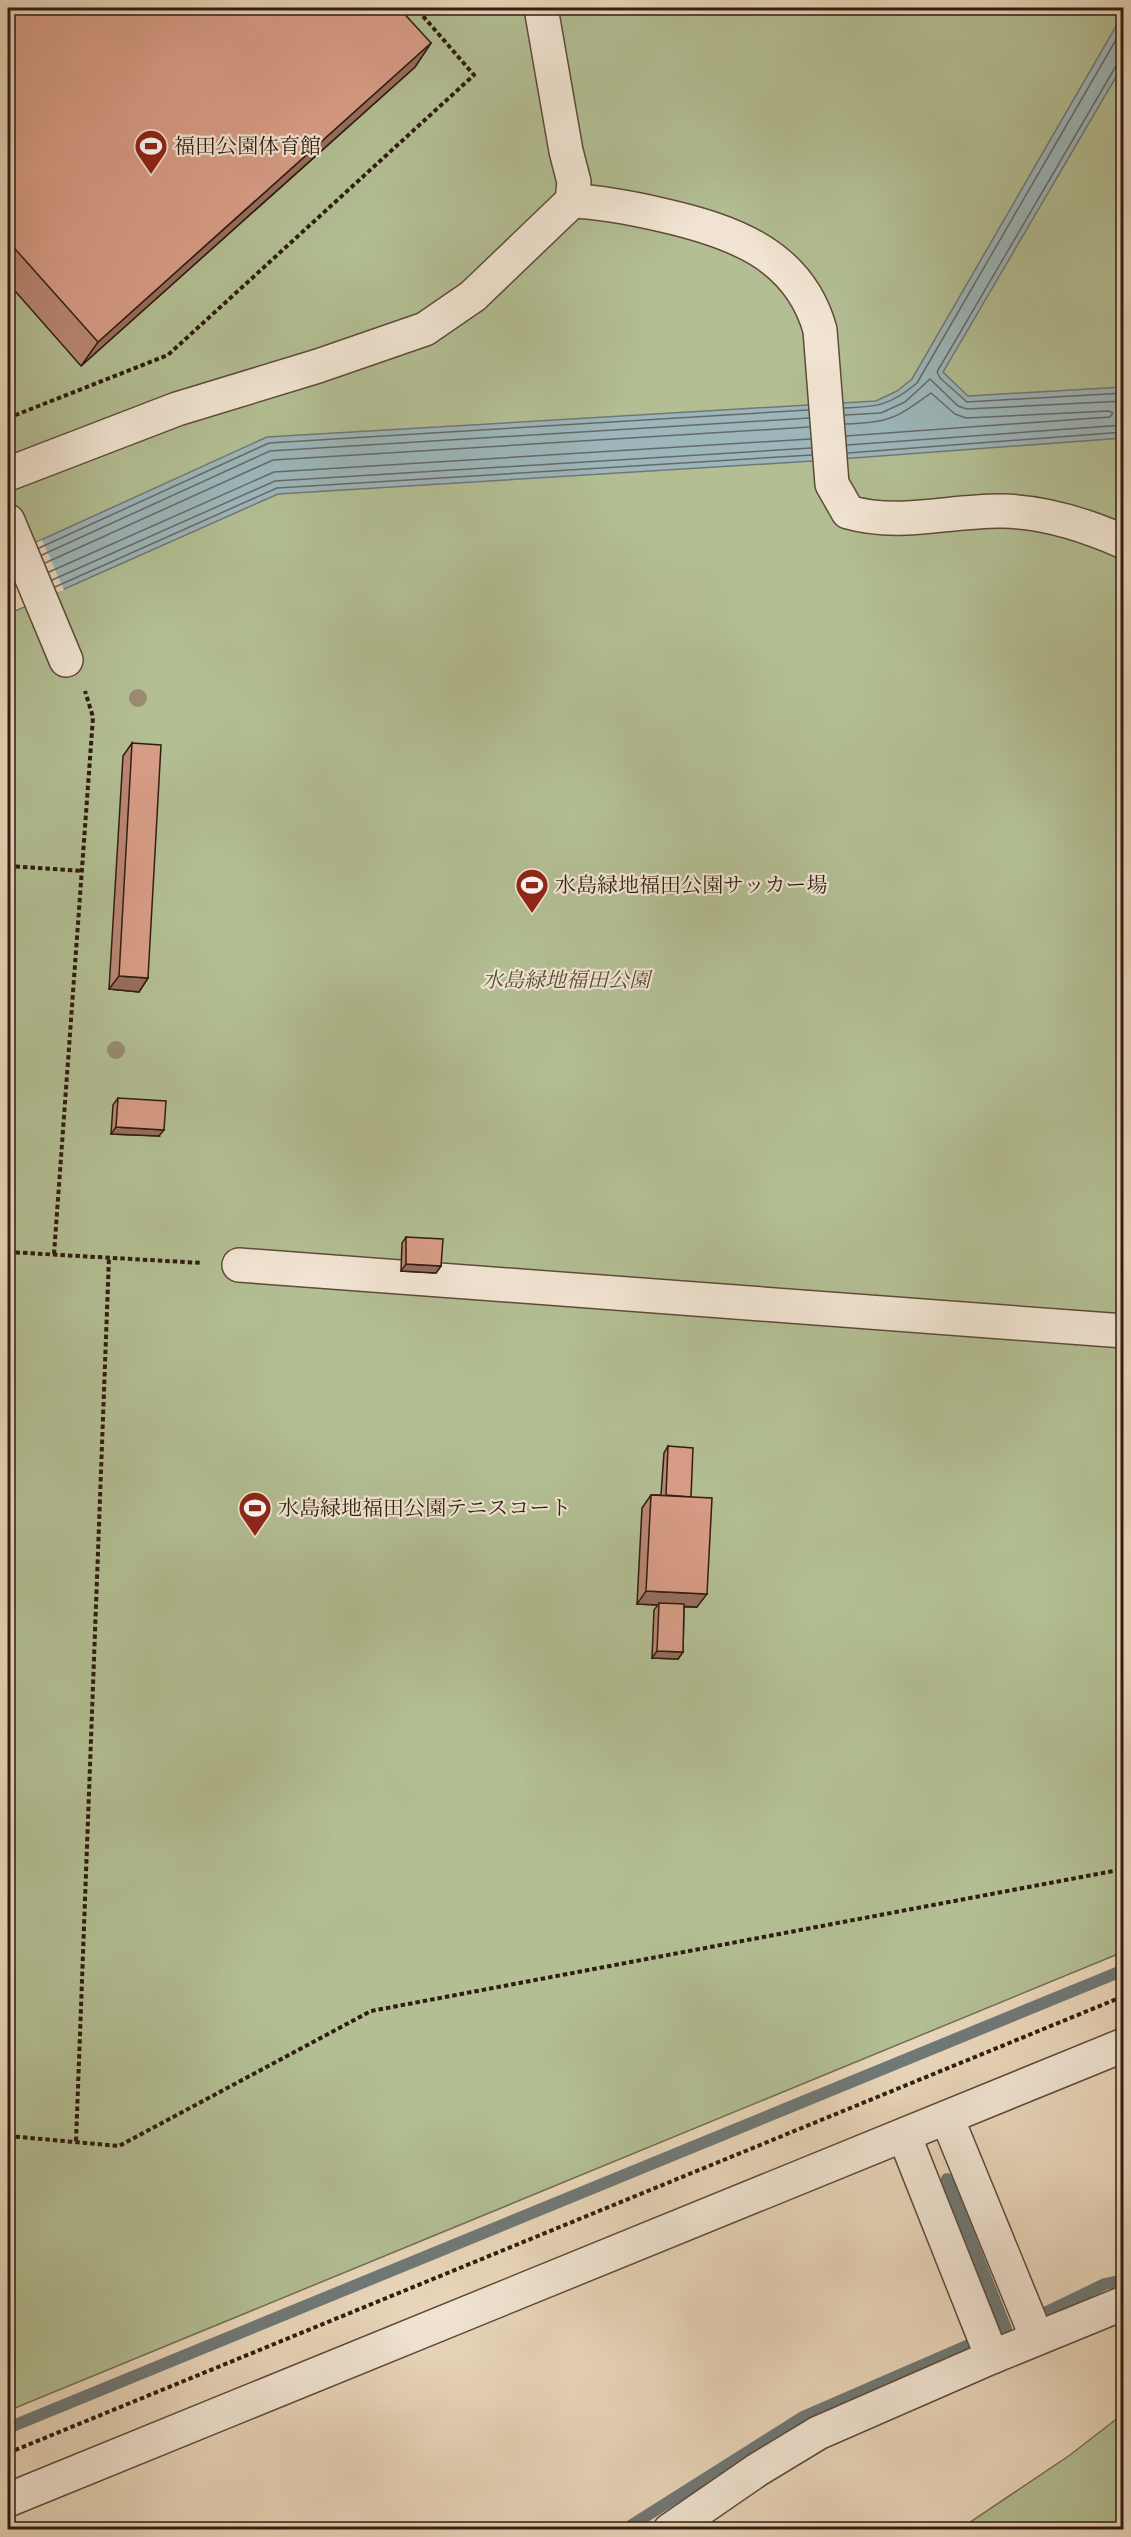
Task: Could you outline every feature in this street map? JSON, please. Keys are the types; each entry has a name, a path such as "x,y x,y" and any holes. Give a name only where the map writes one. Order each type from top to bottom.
{"street":[{"path":"8,474 177,409 318,366 425,328 473,296 572,201 574,182 566,151 541,8"},
{"path":"572,201 605,202 696,223 731,235 759,249 783,267 799,285 814,310 820,330 832,484 848,512 864,517 905,519 1002,511 1026,513 1071,522 1124,542"},
{"path":"14,535 66,660"},
{"path":"239,1265 1124,1331"},
{"path":"8,2500 1124,2045"},
{"path":"947,2118 1037,2338"},
{"path":"904,2135 992,2357"},
{"path":"670,2529 818,2433 992,2357 1124,2303"}],"path":[{"path":"8,418 168,355 474,75 416,8"},
{"path":"54,1254 93,717 84,686 66,660"},
{"path":"8,866 82,871"},
{"path":"8,1252 239,1265"},
{"path":"76,2141 109,1257"},
{"path":"8,2136 119,2146 371,2011 1124,1869"},
{"path":"8,2452 1124,1996"}],"green space":[{"name":"水島緑地福田公園","path":"8,8 1123,8 1123,1952 8,2411"},
{"path":"1123,2414 1123,2529 960,2529 1070,2455"}],"water":[{"path":"1123,14 1123,65 943,372 968,396 1123,387 1123,438 813,461 278,494 8,614 8,555 267,437 876,401 897,391 912,379"}],"pier":[{"path":"42,540 64,590 15,610 8,594 8,555"}],"building":[{"name":"福田公園体育館","path":"8,8 399,8 431,43 98,342 8,241"},
{"path":"132,743 161,745 148,978 119,976"},
{"path":"118,1098 166,1101 164,1130 116,1127"},
{"path":"406,1237 443,1239 441,1266 406,1264"},
{"path":"668,1446 693,1448 691,1497 666,1495"},
{"path":"651,1495 712,1498 707,1594 646,1591"},
{"path":"659,1603 684,1604 683,1652 657,1651"}],"waterway":[{"path":"8,2428 1124,1970"},
{"path":"947,2179 1006,2329"},
{"path":"1045,2313 1105,2284 1124,2280"},
{"path":"624,2530 803,2417 969,2345"}],"place":[{"name":"福田公園体育館","path":"151,175"},
{"name":"水島緑地福田公園サッカー場","path":"532,914"},
{"name":"水島緑地福田公園テニスコート","path":"255,1537"}]}
